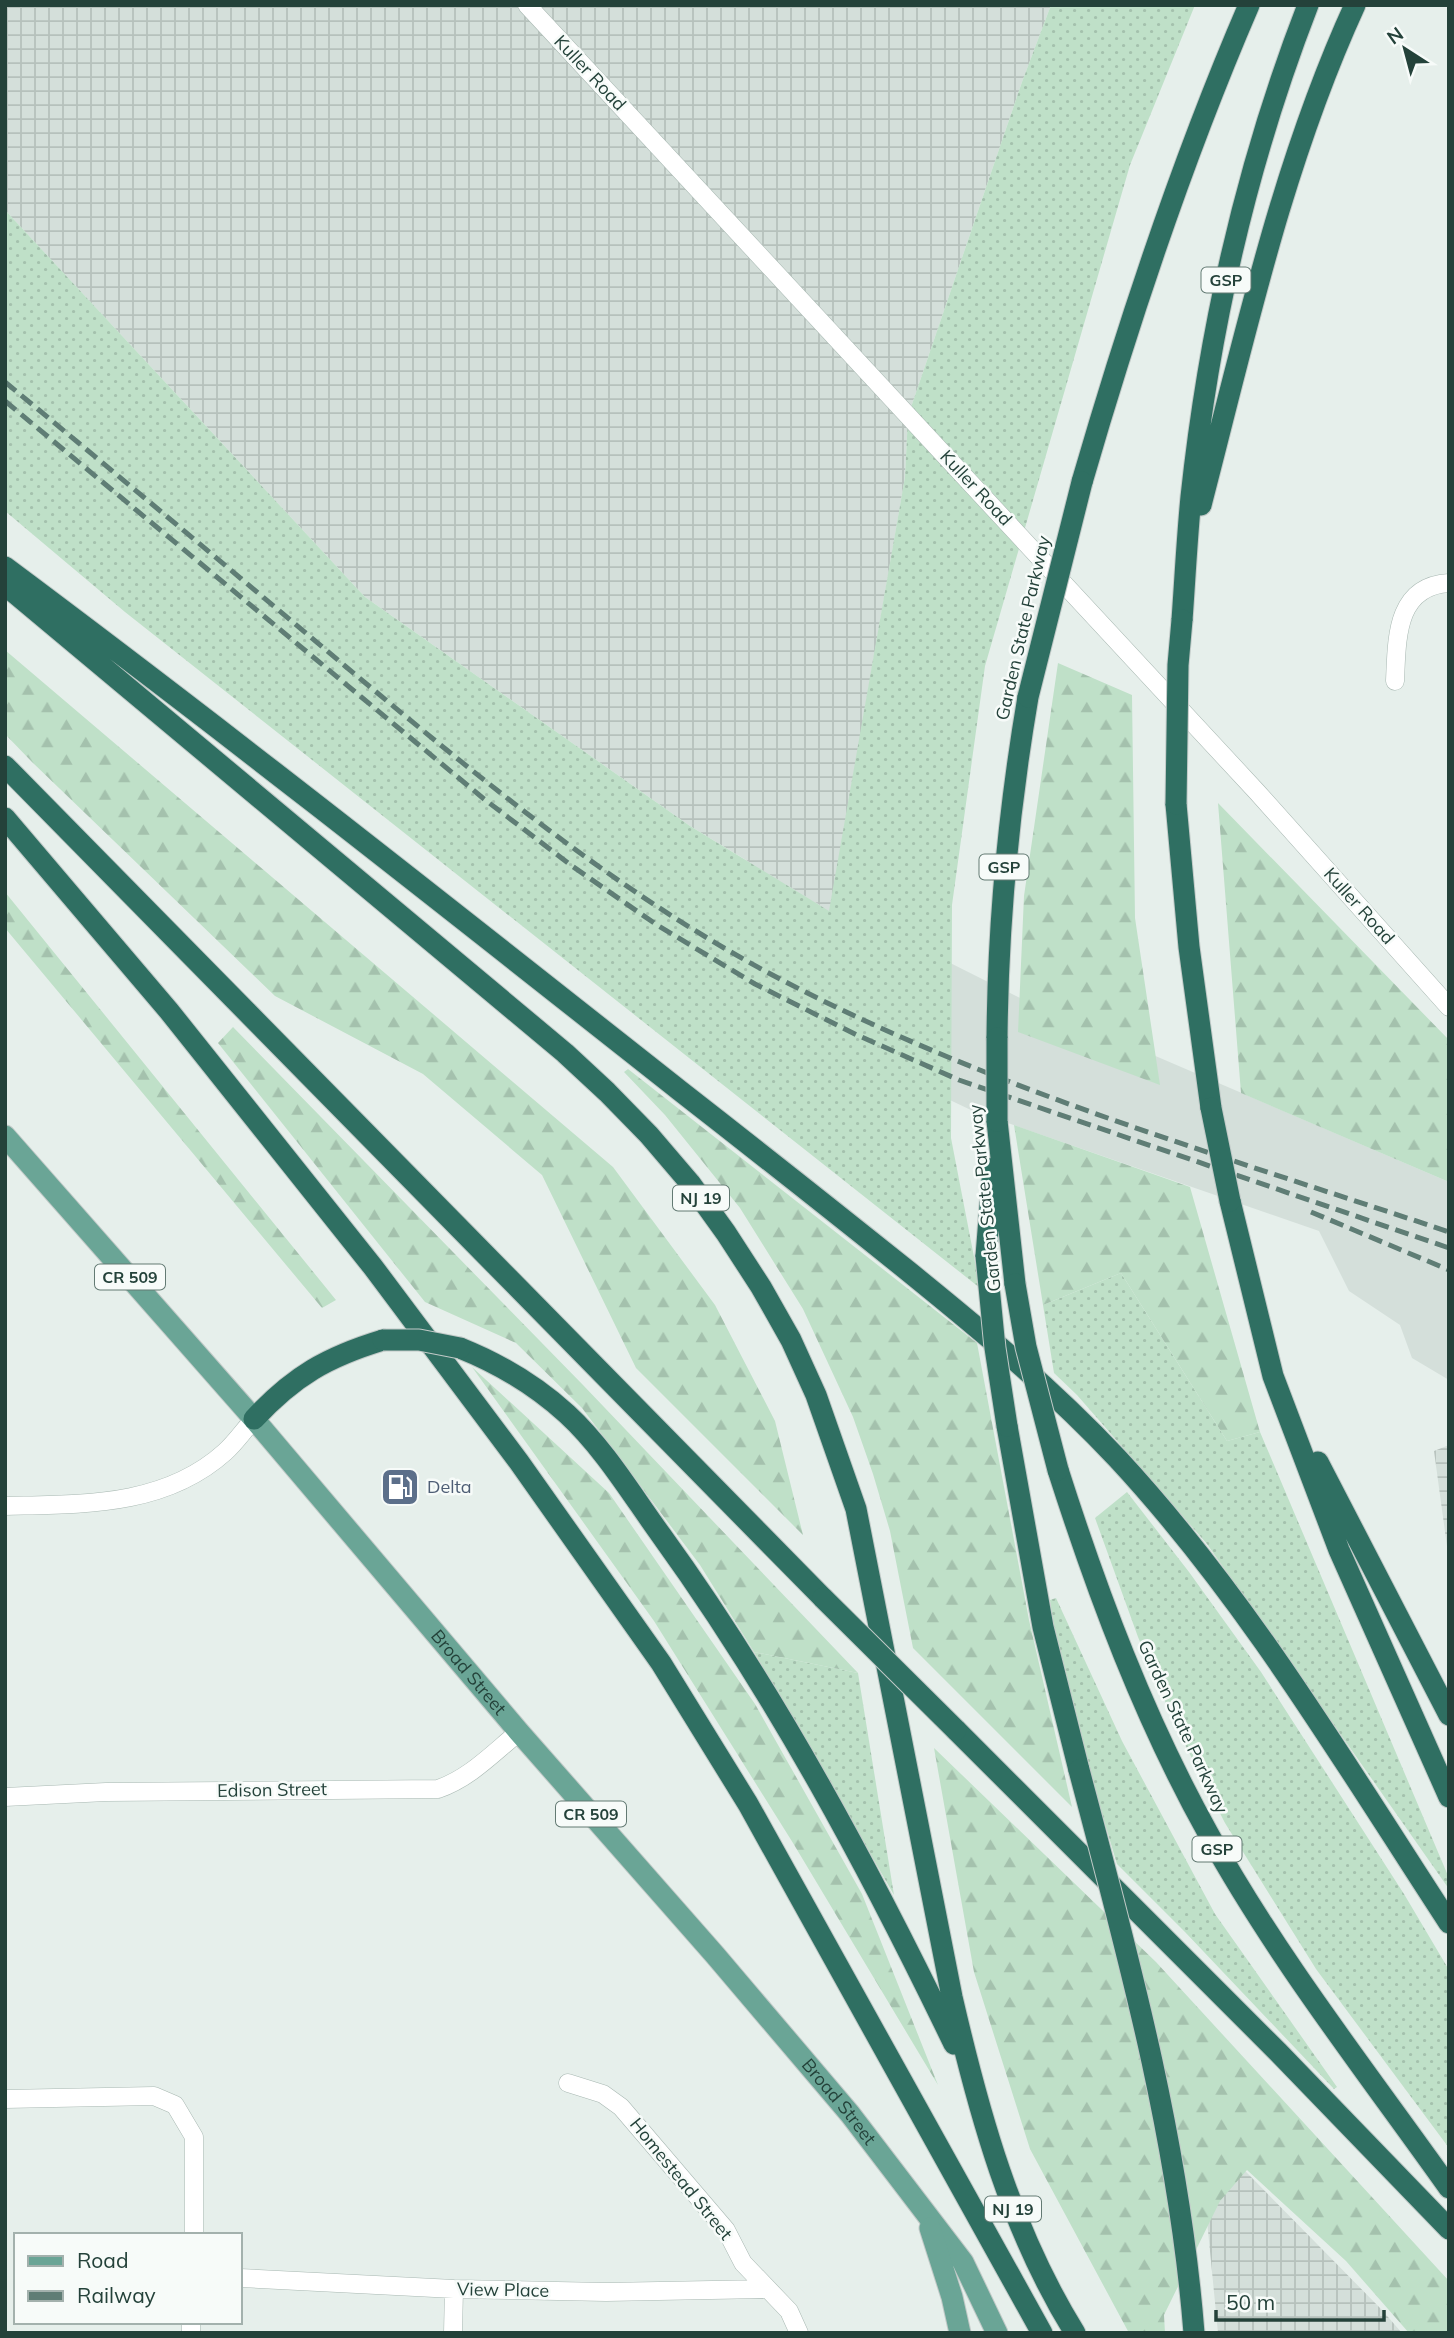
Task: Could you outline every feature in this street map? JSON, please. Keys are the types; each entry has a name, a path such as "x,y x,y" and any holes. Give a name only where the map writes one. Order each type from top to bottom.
{"highway":[{"path":"1184,167 1234,5"},
{"name":"Garden State Parkway","path":"1249,5 1184,167 1130,322 1082,482 1028,697 1006,842 998,956 997,1121 1015,1284 1026,1347 1058,1470 1080,1540 1125,1660 1177,1775 1247,1900 1297,1978 1449,2188"},
{"name":"GSP","path":"1308,5 1262,139 1231,257 1199,436 1178,664 1176,804 1189,947 1211,1108 1230,1201 1273,1376 1339,1550 1449,1797"},
{"path":"1186,564 1287,182 1317,96 1355,5"},
{"path":"5,567 392,864 874,1243 1009,1353 1066,1405 1166,1514 1229,1594 1320,1724 1449,1923"},
{"name":"NJ 19","path":"5,585 599,1084 649,1135 690,1183 761,1287 791,1340 816,1395 856,1509 970,2077 993,2154 1022,2231 1075,2333"},
{"path":"5,766 823,1598 1279,2052 1449,2229"},
{"name":"NJ 19","path":"5,818 169,1011 373,1267 519,1462 661,1663 748,1804 1042,2333"},
{"path":"997,1121 986,1256 995,1348 1007,1426 1043,1627 1142,2010 1175,2174 1194,2333"},
{"path":"254,1419 278,1393 302,1375 346,1352 383,1340 419,1340 460,1348 523,1379 570,1416 602,1454 726,1628 802,1754 915,1964 970,2077"},
{"path":"1273,1376 1449,1715"}],"main road":[{"name":"Broad Street","path":"5,1136 254,1419 519,1732 773,2022 886,2159 963,2262 997,2333"},
{"name":"Broad Street","path":"925,2212 953,2297 960,2333"}],"street":[{"name":"Kuller Road","path":"527,5 1248,782 1449,1007"},
{"path":"1395,681 1399,625 1405,611 1423,589 1433,584 1449,583"},
{"path":"5,1506 110,1502 160,1490 206,1466 226,1451 254,1419"},
{"name":"Edison Street","path":"5,1797 106,1792 438,1788 468,1775 519,1732"},
{"name":"Homestead Street","path":"568,2083 603,2094 621,2106 726,2230 743,2263 789,2311 799,2333"},
{"path":"5,2099 154,2096 175,2105 194,2137 194,2233"},
{"name":"View Place","path":"242,2278 454,2289 606,2292 767,2289"},
{"path":"453,2333 454,2289"}],"shaded area":[{"path":"5,5 1051,5 908,416 905,477 830,911 690,826 365,597 5,210"},
{"path":"5,320 560,767 1018,997 1449,1182 1449,1380 1412,1358 1400,1325 1349,1291 1319,1231 973,1111 508,890"},
{"path":"1449,1445 1449,1561 1434,1451"},
{"path":"1193,2118 1402,2333 1218,2333 1205,2200"}],"green space":[{"path":"1051,5 1195,5 1130,165 985,666 952,905 951,1138 980,1288 125,612 5,511 5,210 365,597 690,826 829,911 905,477 908,416"},
{"path":"5,650 613,1167 715,1305 775,1421 803,1535 636,1368 542,1175 423,1074 275,996 5,734"},
{"path":"1058,663 1132,695 1135,918 1160,1085 1018,1032 1024,896"},
{"path":"1218,803 1449,1040 1449,1182 1241,1093"},
{"path":"5,892 336,1300 322,1308 5,928"},
{"path":"233,1027 583,1385 858,1673 754,1652 700,1565 582,1408 516,1343 425,1302 218,1043"},
{"path":"628,1069 977,1343 1029,1620 1072,1807 913,1648 890,1531 873,1474 853,1417 803,1309 740,1208 665,1115 624,1072"},
{"path":"1014,1125 1190,1187 1260,1432 1227,1441 1121,1273 1043,1305"},
{"path":"1121,1273 1227,1441 1260,1432 1449,1878 1449,1889 1207,1544 1077,1395 1054,1373 1043,1305"},
{"path":"472,1367 609,1493 755,1704 862,1894 938,2085 793,1843 654,1621"},
{"path":"1127,1492 1261,1672 1404,1894 1449,1970 1449,2148 1316,1969 1225,1823 1175,1725 1138,1637 1095,1518"},
{"path":"1056,1598 1122,1741 1215,1914 1337,2087 1334,2089 1117,1864 1081,1744 1055,1636 1050,1600"},
{"path":"754,1652 858,1673 894,1895"},
{"path":"934,1748 1156,1962 1449,2281 1449,2333 1409,2333 1346,2261 1247,2170 1220,2201 1164,2315 1165,2333 1129,2333 1030,2149 974,1972"}],"railway":[{"path":"5,382 496,789 600,867 709,939 765,971 847,1012 1015,1084 1188,1146 1449,1232"},
{"path":"5,401 484,799 572,866 657,925 755,984 857,1035 959,1080 1449,1248"},
{"path":"1311,1212 1449,1270"}],"place":[{"name":"Delta","path":"400,1487"}]}
